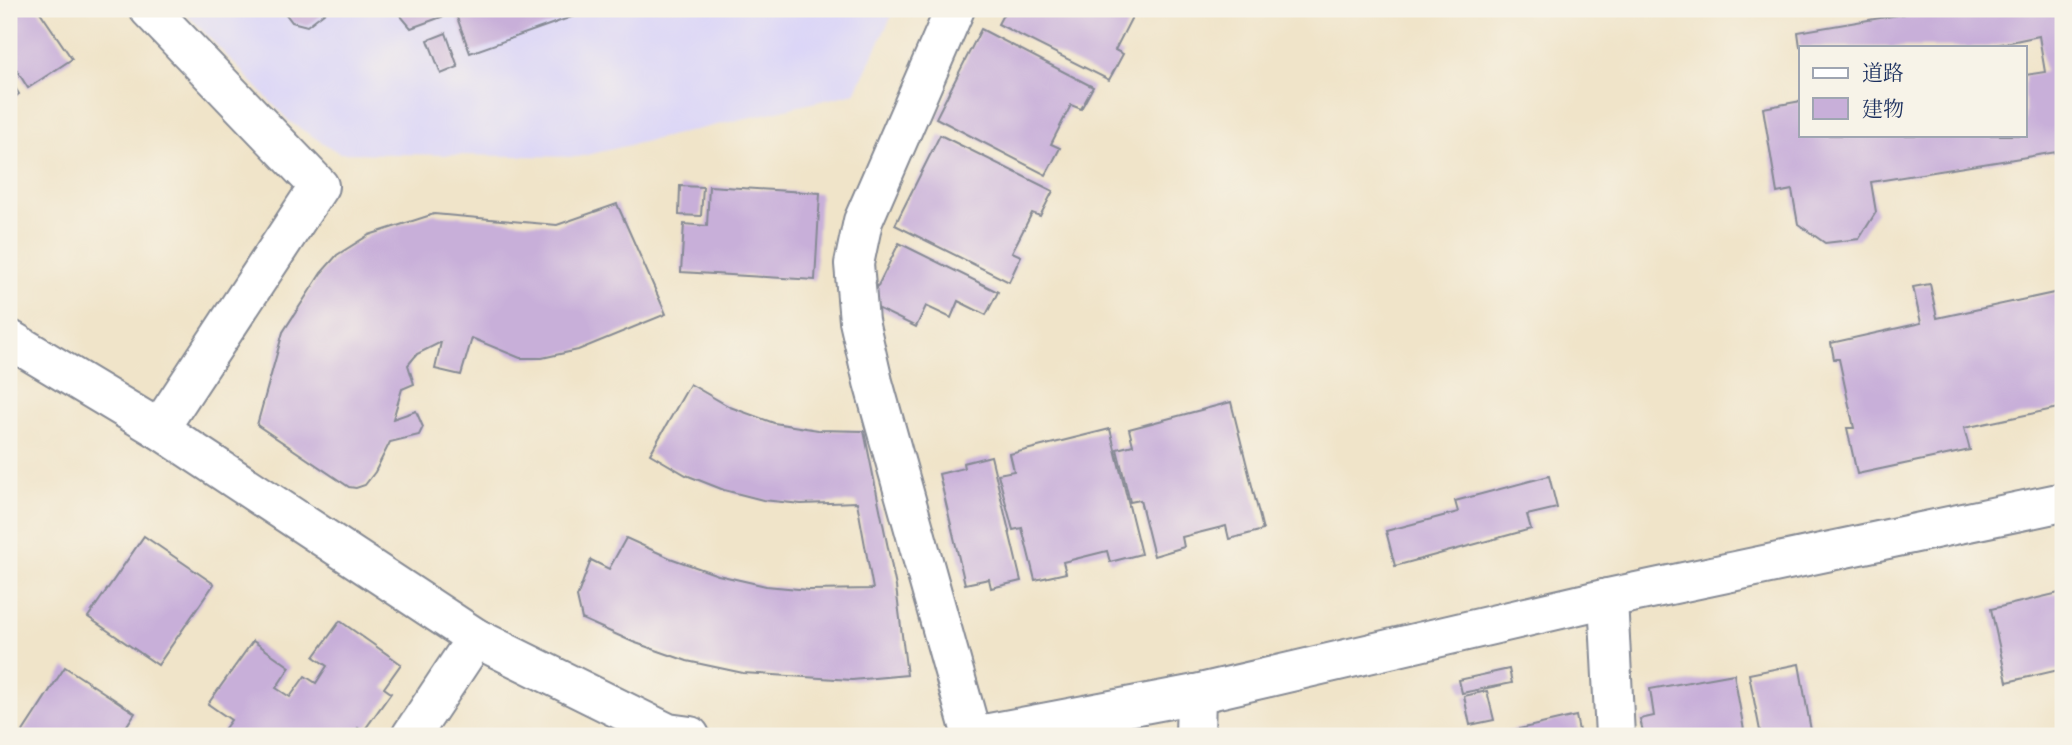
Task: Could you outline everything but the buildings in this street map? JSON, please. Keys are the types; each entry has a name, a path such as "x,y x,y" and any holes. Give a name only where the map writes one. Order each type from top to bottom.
{"street":[{"path":"149,9 319,186 159,429"},
{"path":"955,9 863,221 854,264 859,321 873,383 973,736 1196,694 1608,598 2063,502"},
{"path":"9,339 159,429 476,638 668,733 690,736"},
{"path":"1608,598 1615,736"},
{"path":"411,736 476,638"},
{"path":"1195,736 1196,694"}],"shaded area":[{"path":"182,9 895,9 855,93 578,157 339,153 290,122"}]}
